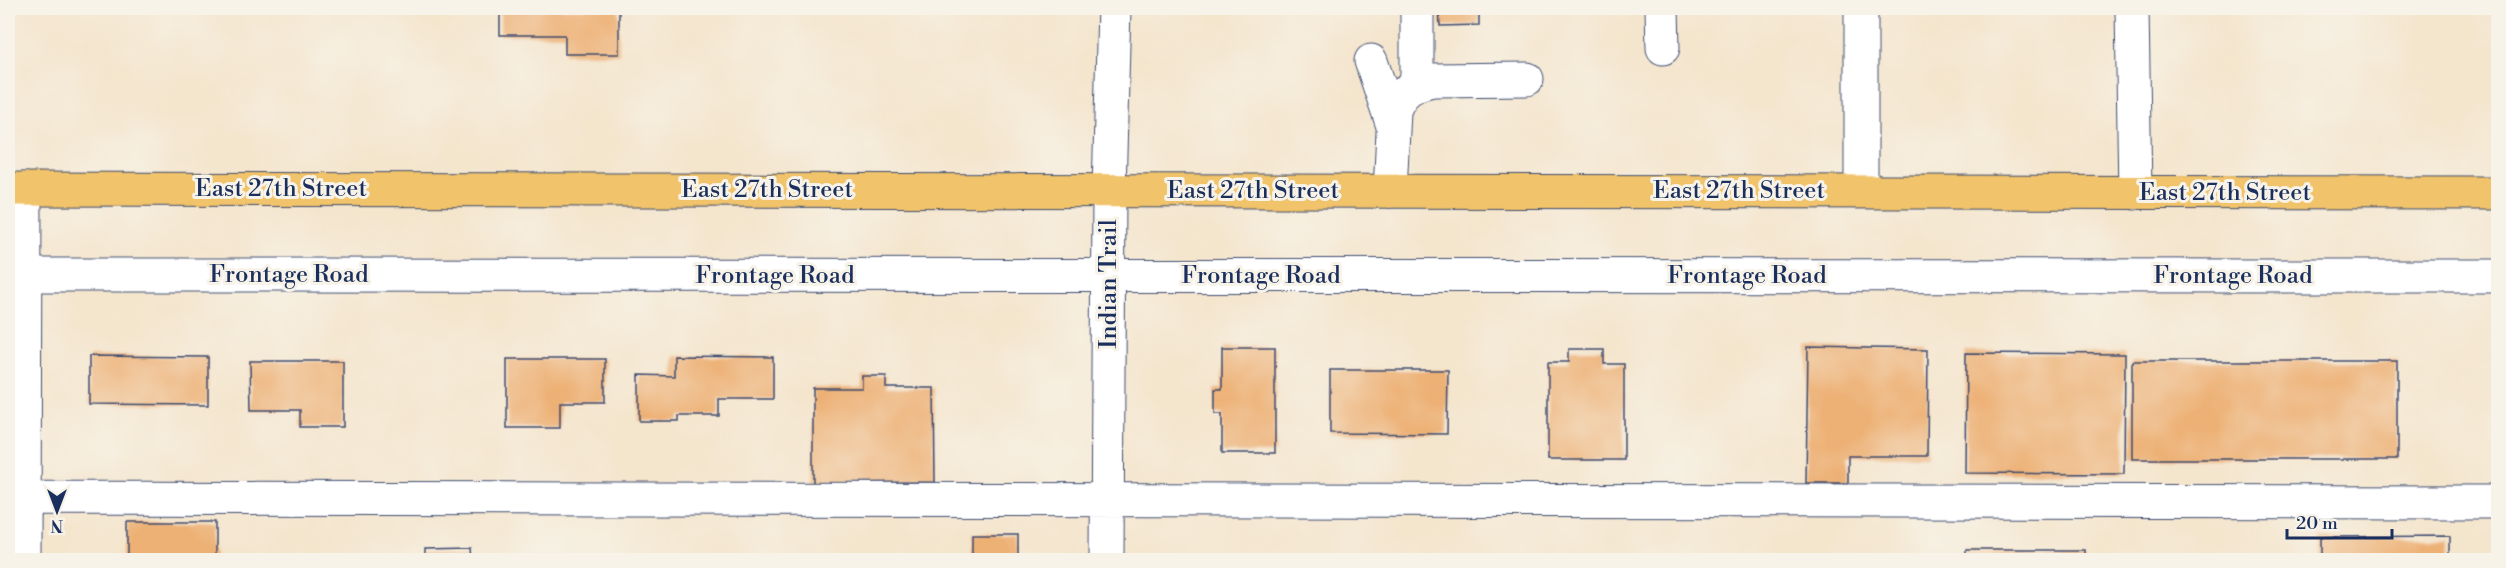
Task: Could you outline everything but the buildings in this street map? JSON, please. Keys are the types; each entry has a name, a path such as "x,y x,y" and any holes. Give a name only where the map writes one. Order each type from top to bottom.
{"main road":[{"name":"East 27th Street","path":"16,189 2499,193"}],"street":[{"name":"Indian Trail","path":"1107,561 1109,191 1114,8"},
{"path":"1417,8 1417,84"},
{"path":"1662,8 1663,48"},
{"path":"1861,8 1862,191"},
{"path":"2132,8 2135,193"},
{"path":"1371,61 1393,126"},
{"path":"1390,191 1393,126 1398,99 1417,84 1433,80 1527,79"},
{"path":"16,189 24,275 24,561"},
{"name":"Frontage Road","path":"24,275 2499,276"},
{"path":"24,498 2499,502"}]}
